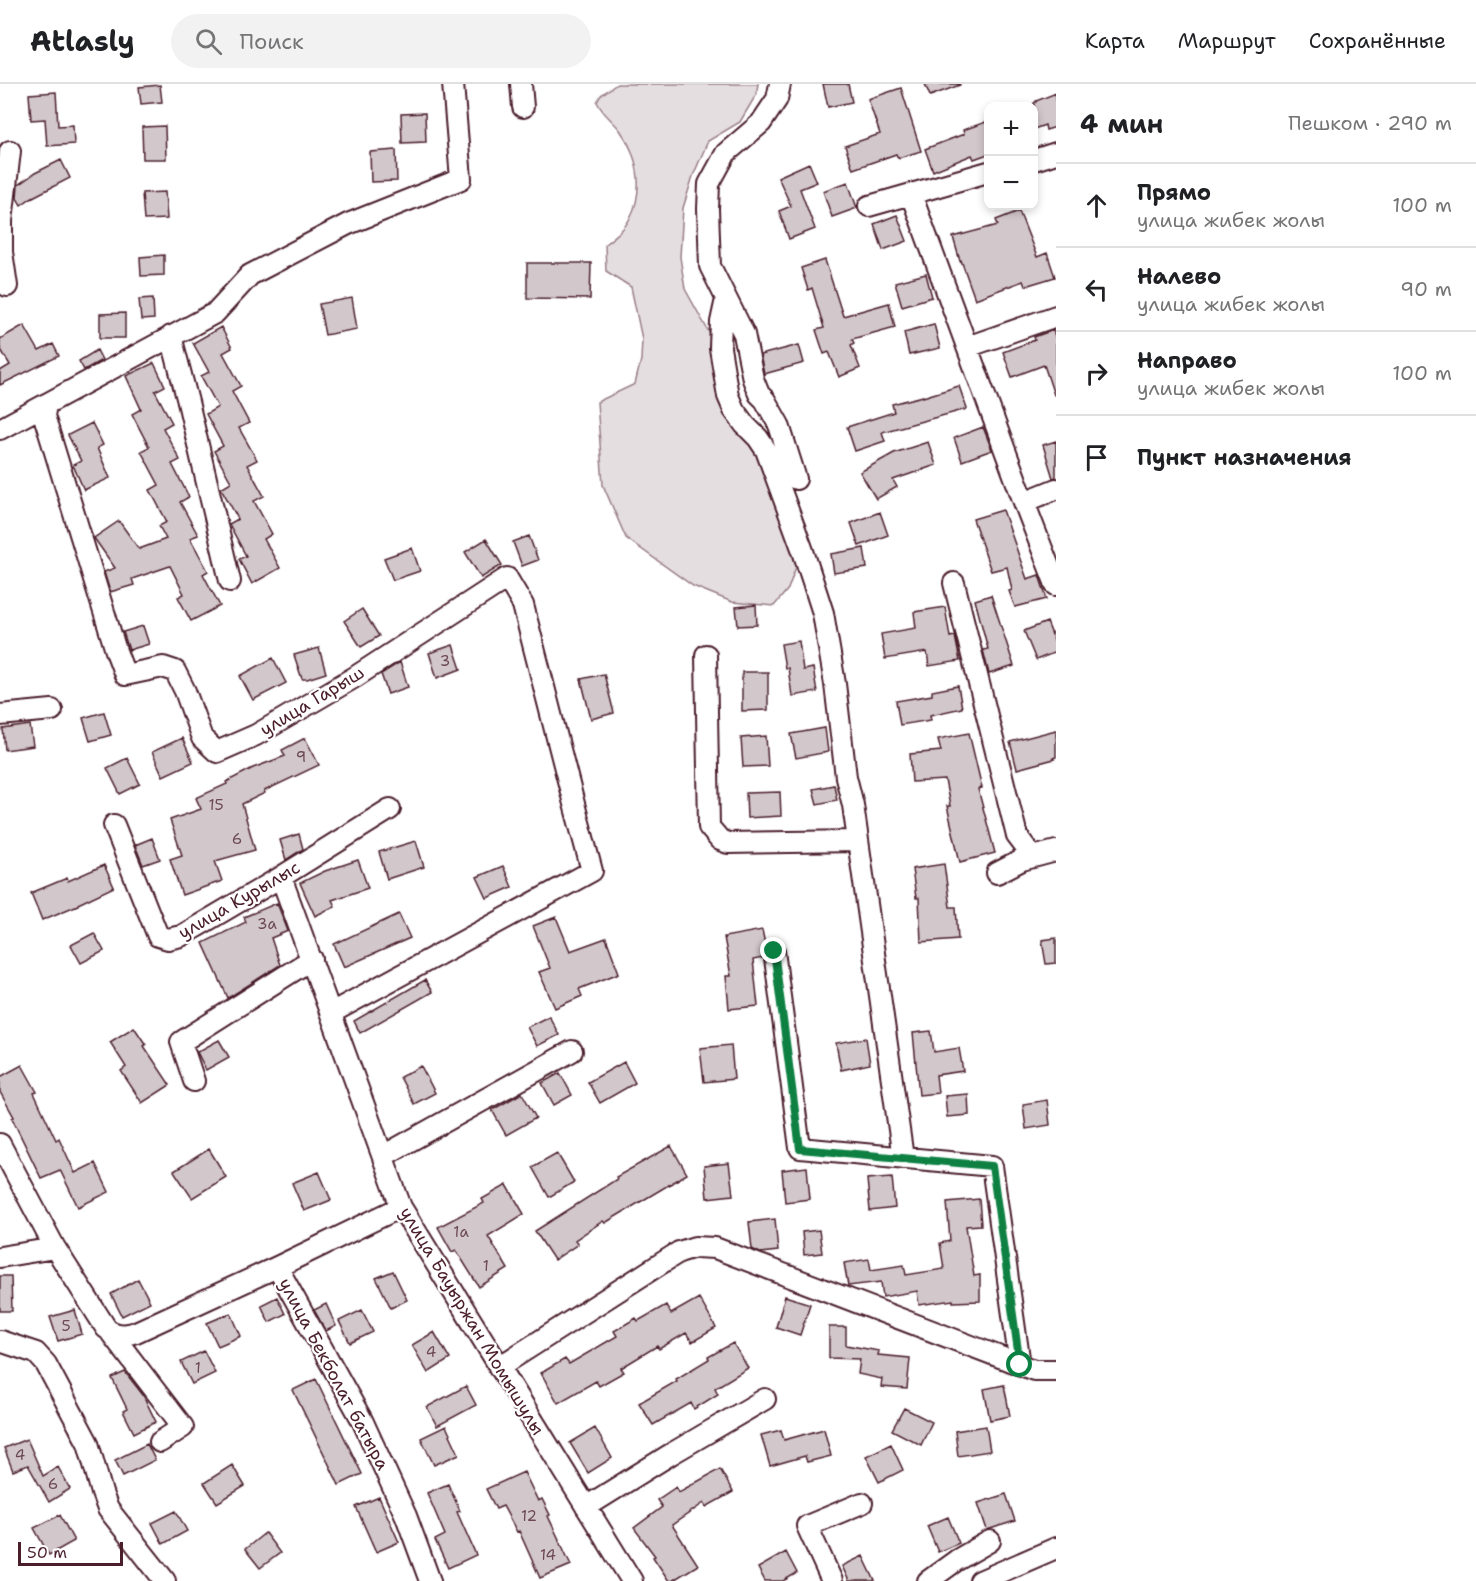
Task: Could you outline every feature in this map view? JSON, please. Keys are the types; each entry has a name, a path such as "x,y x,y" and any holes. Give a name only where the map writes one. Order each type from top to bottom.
{"street":[{"path":"0,429 215,313 250,275 348,224 461,179 453,84"},
{"path":"521,84 523,107"},
{"path":"780,84 777,99 761,123 726,153 709,184 710,266 744,334 753,379 759,394 779,425 796,479"},
{"path":"5,148 27,162"},
{"path":"5,148 2,252 7,286"},
{"path":"1038,159 1056,153"},
{"path":"869,206 984,173"},
{"path":"910,194 1056,585"},
{"path":"726,299 721,322 720,348 728,396 734,410 766,450 823,613 903,1158"},
{"path":"967,347 1056,316"},
{"path":"171,336 189,402 230,581"},
{"name":"улица Гарыш","path":"46,404 44,416 125,675 164,667 176,671 202,738 217,752 256,735 355,676 507,578 523,605 592,871 331,1013"},
{"path":"1024,502 1056,489"},
{"path":"954,584 1017,836 1033,857"},
{"path":"706,655 709,827 720,840 728,843 858,841"},
{"path":"0,716 51,710"},
{"name":"улица Курылыс","path":"114,825 158,936 168,939 181,936 281,877 390,808"},
{"path":"997,873 1022,860 1056,851"},
{"name":"улица Бауыржан Момышулы","path":"281,877 401,1207 632,1581"},
{"path":"774,951 800,1149 992,1166 1020,1365"},
{"path":"194,1081 181,1042 312,959"},
{"path":"383,1156 572,1051"},
{"path":"0,1144 55,1248 106,1328 183,1427 160,1442"},
{"path":"111,1333 128,1335 136,1332 401,1207"},
{"path":"499,1367 679,1252 695,1247 715,1248 1034,1371 1056,1370"},
{"path":"0,1257 55,1248"},
{"name":"улица Бекболат батыра","path":"277,1267 362,1420 406,1515 430,1581"},
{"path":"0,1341 36,1353 46,1364 88,1443 108,1509 165,1581"},
{"path":"586,1507 765,1399"},
{"path":"832,1581 807,1526 862,1503"},
{"path":"928,1581 990,1540"},
{"path":"980,1581 1056,1548"}],"shaded area":[{"path":"617,84 758,84 756,95 740,122 708,141 693,176 683,208 680,257 685,289 715,343 762,458 798,561 788,589 774,606 732,602 693,586 626,538 603,485 597,402 635,384 641,360 642,339 631,287 606,271 605,244 628,222 635,207 638,184 635,161 626,140 597,102 601,95"}],"building":[{"path":"823,84 848,84 852,102 828,107"},
{"path":"925,84 960,84 960,85 930,96"},
{"path":"160,85 162,102 141,104 139,87"},
{"path":"901,88 921,151 898,158 896,154 853,169 845,146 880,134 868,99"},
{"path":"56,92 58,126 73,125 74,144 47,146 45,119 31,120 29,94"},
{"path":"1056,93 1056,127 1046,130 1045,125 1038,128 1038,102 1036,101"},
{"path":"425,113 426,142 402,143 401,114"},
{"path":"984,123 984,155 974,159 972,155 933,171 925,149 964,134 963,130"},
{"path":"165,126 166,159 143,159 142,127"},
{"path":"396,150 397,181 371,182 370,152"},
{"path":"61,160 70,178 21,205 17,198 18,185 35,173"},
{"path":"809,163 817,182 800,189 815,229 789,239 779,211 791,206 778,177"},
{"path":"848,182 857,208 832,217 823,191"},
{"path":"165,192 167,219 144,220 142,193"},
{"path":"1019,211 1037,257 1047,253 1055,277 1025,286 1023,281 975,299 953,237 998,225 996,220"},
{"path":"897,215 907,241 883,250 874,224"},
{"path":"164,255 164,275 141,276 140,257"},
{"path":"825,260 843,316 889,303 895,327 852,339 854,343 851,345 860,368 839,377 829,352 824,354 816,330 824,328 812,288 808,290 801,268"},
{"path":"527,263 591,263 590,299 527,298"},
{"path":"926,274 932,297 902,306 895,282"},
{"path":"153,298 154,319 141,320 139,299"},
{"path":"352,298 357,329 325,335 319,304"},
{"path":"125,313 125,338 100,338 100,314"},
{"path":"934,324 940,348 909,355 904,332"},
{"path":"24,325 39,351 53,344 59,356 0,385 0,371 10,365 0,348 0,339"},
{"path":"221,327 232,348 223,353 241,386 232,391 249,423 239,428 257,460 247,465 264,496 254,501 272,534 264,539 280,568 252,584 239,559 246,556 229,524 238,519 221,488 231,482 214,451 223,446 206,414 218,407 201,376 209,372 193,343"},
{"path":"1053,330 1056,339 1056,395 1054,395 1044,365 1012,377 1003,352 1035,340 1034,337"},
{"path":"799,345 804,363 764,374 760,355"},
{"path":"97,350 102,360 84,370 79,361"},
{"path":"154,363 165,386 155,391 172,423 163,428 180,460 172,464 189,497 180,502 198,535 190,538 208,571 203,574 220,606 191,621 178,597 184,594 170,566 132,579 134,585 110,592 104,572 115,568 94,538 119,521 139,549 166,539 159,526 167,522 150,490 159,485 141,451 149,447 132,414 141,409 126,376"},
{"path":"959,386 967,409 882,432 885,441 855,451 847,427 894,412 892,404"},
{"path":"92,423 103,445 97,448 110,478 84,490 73,465 81,461 68,435"},
{"path":"983,427 992,450 962,461 954,438"},
{"path":"1056,441 1056,477 1053,478 1043,445"},
{"path":"928,442 936,465 893,480 897,487 876,499 860,472 894,453"},
{"path":"1003,510 1027,579 1039,575 1047,599 1015,607 1009,591 1012,590 1007,567 991,571 973,519"},
{"path":"880,512 888,535 859,546 851,523"},
{"path":"529,536 538,560 522,566 513,542"},
{"path":"486,539 502,565 481,578 465,552"},
{"path":"412,548 420,571 393,580 384,558"},
{"path":"864,548 867,568 834,573 831,554"},
{"path":"991,595 1014,666 989,674 983,650 988,649 975,600"},
{"path":"756,605 757,625 738,626 736,607"},
{"path":"945,607 950,637 955,636 960,661 929,666 927,652 885,659 881,634 916,628 914,612"},
{"path":"362,609 379,636 361,647 344,621"},
{"path":"1047,622 1056,645 1056,652 1036,660 1024,631"},
{"path":"143,626 149,644 129,650 123,632"},
{"path":"799,641 803,670 813,668 817,692 792,696 788,668 785,668 781,644"},
{"path":"453,645 461,669 437,678 429,653"},
{"path":"319,648 326,673 302,679 294,655"},
{"path":"273,658 286,683 253,700 240,676"},
{"path":"400,662 408,687 388,694 381,674"},
{"path":"742,672 768,672 768,710 742,711"},
{"path":"604,674 614,713 591,719 581,679"},
{"path":"958,686 962,708 930,715 931,720 900,725 896,701 932,695 932,691"},
{"path":"104,712 111,735 90,741 83,718"},
{"path":"30,725 33,746 5,750 3,729"},
{"path":"825,728 828,752 796,758 791,734"},
{"path":"1056,730 1056,757 1054,759 1017,769 1010,742"},
{"path":"969,733 982,788 978,789 995,853 960,862 947,806 950,806 945,780 912,782 910,754 941,751 938,739"},
{"path":"766,736 768,766 743,767 741,738"},
{"path":"182,738 193,762 163,776 152,752"},
{"path":"305,738 319,765 242,804 255,850 215,861 222,881 182,895 170,859 182,855 170,820 201,809 196,798 227,784 226,782 253,768 285,756 282,750"},
{"path":"127,758 140,784 120,794 107,768"},
{"path":"834,785 837,800 817,804 813,789"},
{"path":"780,792 781,816 747,818 746,793"},
{"path":"299,834 303,849 286,860 280,840"},
{"path":"152,838 160,859 143,865 135,845"},
{"path":"416,841 424,867 387,879 379,852"},
{"path":"358,860 368,888 332,900 335,906 315,916 300,883 325,871"},
{"path":"944,864 950,907 956,907 958,939 921,942 919,898 916,898 912,869"},
{"path":"104,865 114,887 42,920 31,893 67,878 68,881"},
{"path":"503,866 512,887 487,898 477,877"},
{"path":"277,903 288,931 271,938 280,965 228,998 203,943 246,922 244,917"},
{"path":"399,914 410,938 344,967 334,944"},
{"path":"556,917 570,951 606,938 619,973 579,989 582,996 555,1008 539,972 550,968 533,926"},
{"path":"762,930 765,944 763,958 753,960 758,1006 729,1009 726,976 731,976 724,937"},
{"path":"94,933 104,951 81,963 71,945"},
{"path":"1056,938 1056,963 1046,964 1042,940"},
{"path":"425,980 432,992 360,1033 354,1021"},
{"path":"549,1016 559,1035 537,1046 527,1027"},
{"path":"134,1027 170,1085 142,1103 121,1071 126,1067 110,1042"},
{"path":"931,1031 934,1052 959,1048 963,1071 936,1075 938,1093 919,1095 913,1033"},
{"path":"866,1038 870,1064 841,1070 836,1043"},
{"path":"219,1040 229,1057 206,1070 197,1052"},
{"path":"731,1045 734,1079 704,1082 700,1048"},
{"path":"624,1062 635,1083 600,1103 588,1082"},
{"path":"22,1065 37,1092 34,1093 56,1140 59,1138 75,1173 95,1163 109,1192 78,1207 60,1170 41,1178 12,1118 14,1117 0,1092 0,1077"},
{"path":"421,1066 435,1093 414,1104 400,1077"},
{"path":"560,1073 572,1095 554,1105 542,1083"},
{"path":"522,1093 536,1118 506,1135 492,1110"},
{"path":"968,1094 969,1115 947,1117 945,1096"},
{"path":"1047,1100 1050,1125 1026,1129 1023,1104"},
{"path":"671,1146 687,1174 605,1223 603,1221 575,1240 578,1244 554,1260 535,1231 617,1179 616,1177"},
{"path":"209,1149 226,1177 192,1198 174,1171"},
{"path":"557,1153 574,1182 549,1197 532,1167"},
{"path":"729,1163 733,1195 707,1198 704,1166"},
{"path":"807,1167 810,1199 785,1202 782,1170"},
{"path":"319,1172 331,1200 304,1211 292,1183"},
{"path":"892,1177 895,1208 870,1211 867,1179"},
{"path":"507,1185 524,1214 488,1236 508,1269 479,1287 456,1250 452,1252 438,1227 484,1203 482,1199"},
{"path":"979,1199 981,1225 966,1226 974,1276 980,1275 980,1301 953,1302 953,1300 919,1305 917,1291 883,1297 881,1282 848,1286 844,1263 869,1259 871,1270 904,1265 906,1275 944,1269 940,1243 950,1241 947,1202"},
{"path":"775,1219 778,1251 760,1253 752,1249 749,1222"},
{"path":"819,1230 822,1253 804,1255 802,1232"},
{"path":"393,1271 407,1300 391,1308 376,1278"},
{"path":"0,1276 11,1276 12,1311 0,1311"},
{"path":"138,1279 150,1302 122,1316 111,1294"},
{"path":"785,1296 810,1304 800,1335 776,1327"},
{"path":"277,1297 285,1314 269,1322 261,1305"},
{"path":"699,1298 716,1328 692,1342 686,1333 659,1349 657,1346 621,1368 624,1372 599,1386 596,1381 558,1403 541,1373 565,1359 569,1364 617,1336 614,1331 636,1318 638,1321 666,1305 671,1314"},
{"path":"326,1304 336,1326 326,1331 314,1310"},
{"path":"75,1310 82,1334 58,1341 50,1317"},
{"path":"362,1310 373,1332 350,1343 339,1321"},
{"path":"231,1313 241,1336 218,1346 207,1323"},
{"path":"829,1327 846,1327 846,1345 879,1351 878,1355 910,1358 907,1389 881,1387 882,1379 858,1374 860,1359 829,1358"},
{"path":"434,1332 450,1359 428,1373 412,1345"},
{"path":"733,1343 748,1368 715,1388 718,1394 694,1409 691,1403 653,1425 639,1403 677,1381 676,1379 709,1359 708,1357"},
{"path":"204,1351 215,1373 192,1384 181,1362"},
{"path":"125,1372 143,1395 156,1422 134,1433 123,1411 127,1409 112,1378"},
{"path":"316,1379 362,1474 339,1485 293,1390"},
{"path":"1004,1385 1010,1416 990,1420 984,1389"},
{"path":"466,1386 476,1405 437,1426 427,1407"},
{"path":"904,1408 932,1422 921,1445 892,1430"},
{"path":"446,1426 459,1454 434,1465 421,1438"},
{"path":"986,1426 990,1451 958,1456 955,1431"},
{"path":"595,1428 612,1458 588,1473 570,1443"},
{"path":"824,1429 831,1456 807,1462 805,1456 770,1466 761,1435 781,1430 784,1440"},
{"path":"27,1439 43,1476 58,1467 70,1489 49,1502 28,1465 13,1471 4,1448"},
{"path":"147,1444 155,1460 123,1476 115,1460"},
{"path":"891,1444 903,1470 879,1482 866,1456"},
{"path":"232,1465 245,1486 217,1503 204,1483"},
{"path":"720,1469 733,1492 706,1507 704,1503 672,1525 698,1565 669,1581 653,1557 655,1556 634,1528 662,1507 657,1500 676,1487 679,1492"},
{"path":"524,1472 538,1501 542,1499 571,1565 540,1578 519,1531 517,1532 503,1506 496,1509 486,1489"},
{"path":"448,1484 460,1511 457,1512 476,1555 448,1568 435,1540 445,1535 427,1493"},
{"path":"1006,1494 1015,1521 987,1530 978,1503"},
{"path":"379,1497 399,1542 376,1552 356,1507"},
{"path":"176,1511 187,1531 163,1544 152,1523"},
{"path":"60,1515 74,1541 49,1555 34,1528"},
{"path":"948,1517 959,1543 938,1552 927,1526"},
{"path":"265,1533 280,1553 260,1568 245,1549"},
{"path":"786,1552 797,1573 783,1581 765,1581 758,1568"},
{"path":"863,1556 875,1581 849,1581 842,1566"}],"route":[{"path":"774,951 800,1149 992,1166 1020,1365"}]}
